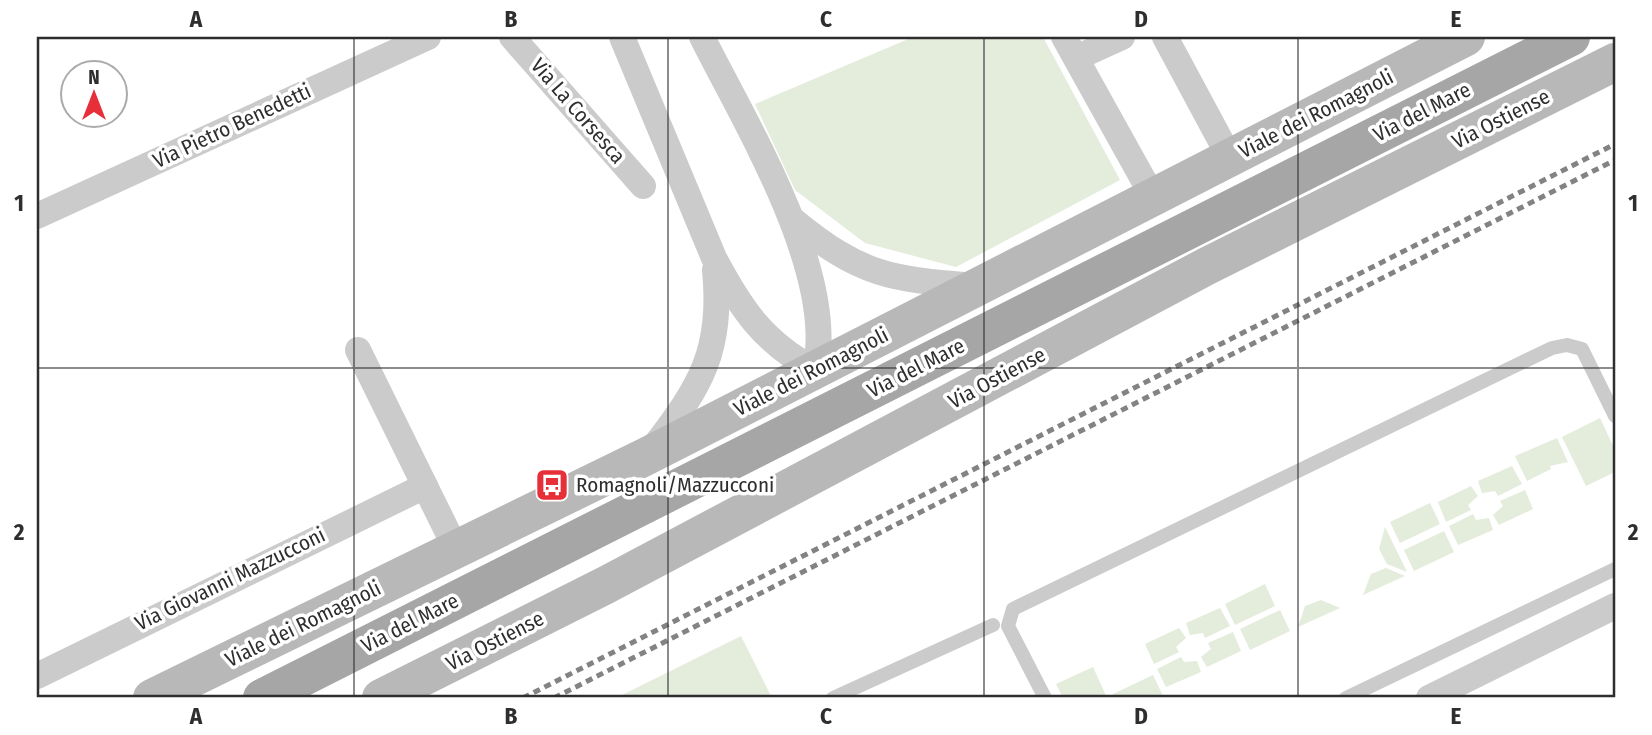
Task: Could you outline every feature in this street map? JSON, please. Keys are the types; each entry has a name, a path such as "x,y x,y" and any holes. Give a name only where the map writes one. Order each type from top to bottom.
{"main road":[{"name":"Viale dei Romagnoli","path":"152,698 647,456 1466,37"},
{"name":"Via del Mare","path":"261,698 1571,37"},
{"name":"Via Ostiense","path":"381,698 606,585 1207,266 1615,62"}],"street":[{"name":"Via Pietro Benedetti","path":"37,216 428,37"},
{"name":"Via La Corsesca","path":"512,37 643,186"},
{"path":"622,37 714,258 737,300 777,347 815,370 820,345 818,309 792,220 702,37"},
{"path":"1122,37 1070,47 1153,197"},
{"path":"1165,37 1230,158"},
{"path":"792,220 838,256 866,269 904,279 981,286"},
{"path":"647,456 693,392 708,360 718,309 714,258"},
{"path":"358,350 456,549"},
{"name":"Via Giovanni Mazzucconi","path":"37,676 341,524 425,486"},
{"path":"1429,698 1615,606"}],"lane":[{"path":"1045,698 1008,626 1013,609 1552,348 1567,345 1582,349 1615,416"},
{"path":"1346,698 1615,569"},
{"path":"833,698 993,625"}],"green space":[{"path":"913,37 1043,37 1120,180 956,267 865,243 795,190 755,104"},
{"path":"1600,418 1615,450 1615,472 1586,486 1562,437"},
{"path":"1557,438 1568,462 1550,466 1551,469 1527,481 1515,456"},
{"path":"1512,466 1522,484 1498,496 1495,491 1482,493 1478,481"},
{"path":"1471,486 1478,496 1468,505 1471,510 1446,522 1438,502"},
{"path":"1525,490 1533,509 1499,525 1493,515 1503,506 1500,501"},
{"path":"1430,503 1440,524 1400,543 1390,522"},
{"path":"1473,514 1476,520 1489,518 1493,530 1458,545 1449,526"},
{"path":"1385,527 1407,572 1387,564 1379,549"},
{"path":"1444,531 1454,552 1414,571 1404,550"},
{"path":"1386,568 1405,576 1363,595 1371,574"},
{"path":"1265,584 1275,606 1235,625 1225,604"},
{"path":"1321,600 1340,608 1298,627 1305,606"},
{"path":"1220,608 1230,626 1205,638 1203,633 1190,635 1186,623"},
{"path":"1280,610 1290,631 1250,650 1240,629"},
{"path":"1179,628 1186,638 1176,647 1179,652 1154,664 1145,644"},
{"path":"1233,632 1241,651 1207,667 1201,657 1211,649 1208,643"},
{"path":"741,636 772,698 616,698"},
{"path":"1181,657 1184,662 1197,661 1201,672 1166,687 1157,669"},
{"path":"1093,667 1107,698 1063,698 1056,684"},
{"path":"1153,675 1163,696 1115,698 1113,694"}],"railway":[{"path":"523,698 1615,144"},
{"path":"554,698 1615,160"}],"place":[{"name":"Romagnoli/Mazzucconi","path":"552,485"}]}
